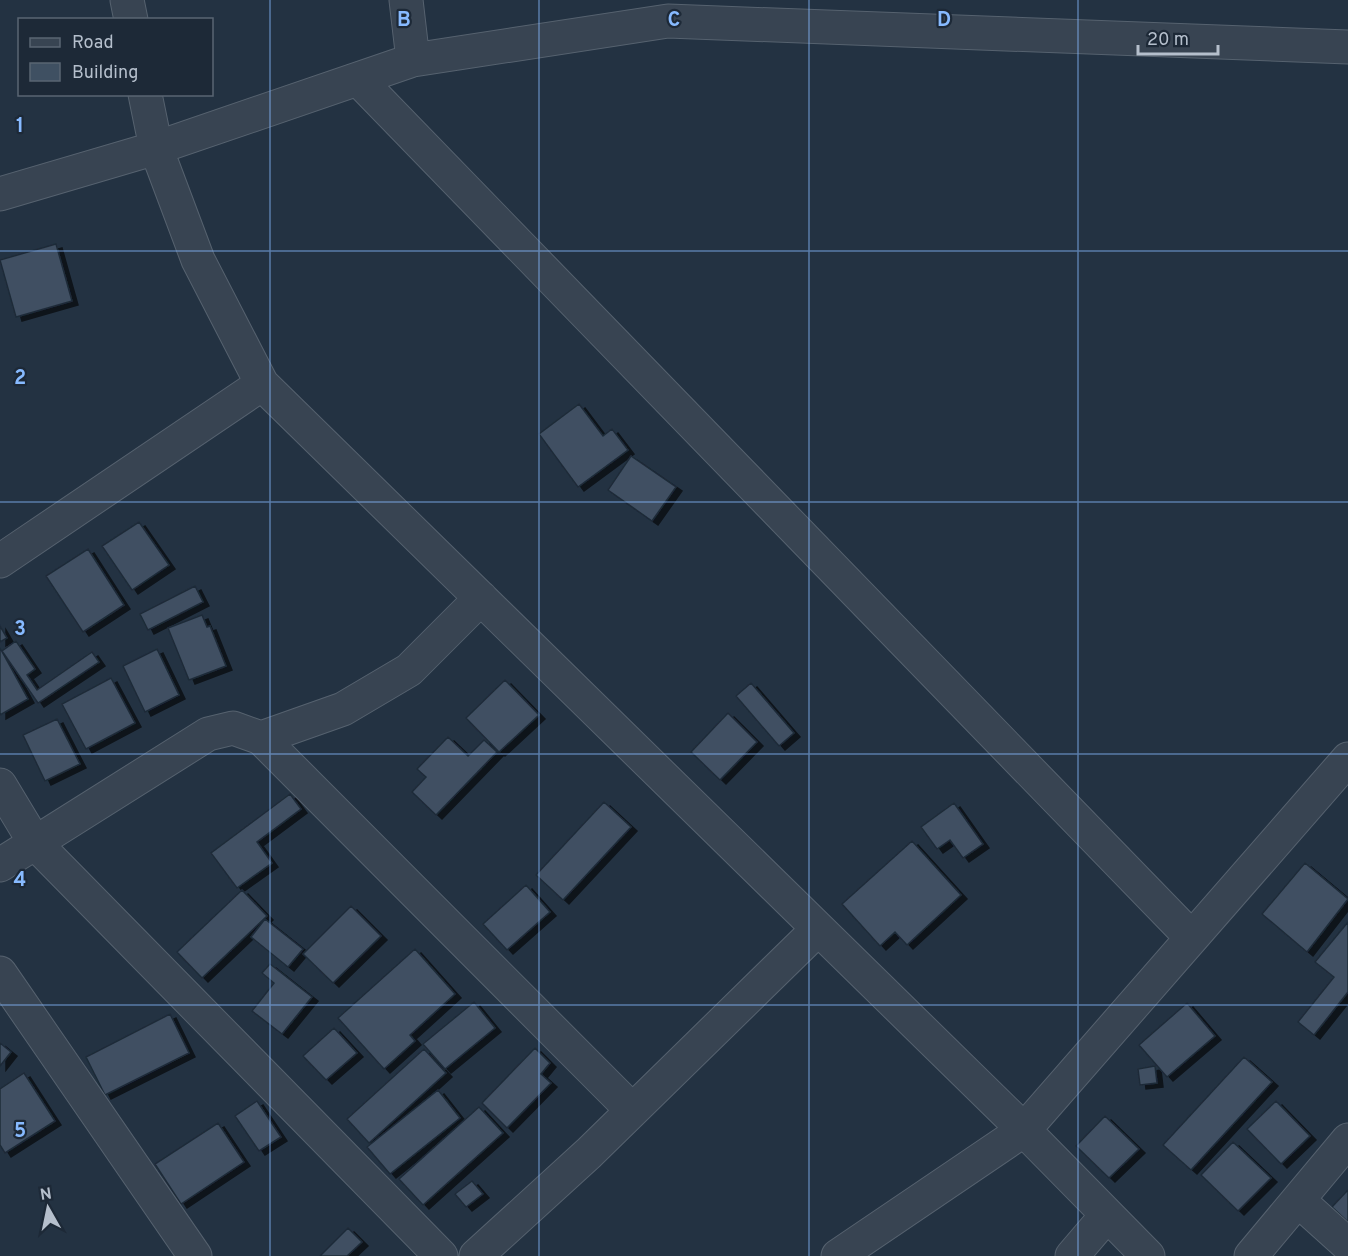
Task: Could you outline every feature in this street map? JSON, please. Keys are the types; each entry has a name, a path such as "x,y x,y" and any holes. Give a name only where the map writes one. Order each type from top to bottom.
{"street":[{"path":"127,0 130,18"},
{"path":"406,0 414,60"},
{"path":"0,194 156,148 414,60 666,10 1348,47"},
{"path":"358,79 1191,937"},
{"path":"145,96 156,148 198,260 262,384 1023,1130 1148,1256"},
{"path":"0,561 262,384"},
{"path":"261,738 343,709 409,670 481,598"},
{"path":"0,865 208,734 233,728 261,738 631,1109"},
{"path":"838,1256 1023,1130 1348,759"},
{"path":"0,785 35,843 441,1256"},
{"path":"476,1256 589,1153 631,1109 818,929"},
{"path":"0,973 195,1256"},
{"path":"1251,1256 1348,1140"},
{"path":"1298,1200 1348,1245"},
{"path":"1072,1256 1107,1215"}],"building":[{"path":"56,244 72,301 16,317 0,260"},
{"path":"579,404 603,436 612,429 628,450 578,487 539,434"},
{"path":"631,456 676,487 652,521 608,490"},
{"path":"139,522 169,565 132,590 102,546"},
{"path":"88,549 124,605 83,632 46,576"},
{"path":"195,586 203,602 148,630 140,614"},
{"path":"202,615 207,627 210,626 226,666 189,680 168,628"},
{"path":"0,626 7,638 0,642"},
{"path":"16,641 35,669 27,675 37,690 92,652 99,662 38,703 2,651"},
{"path":"0,648 28,699 0,715"},
{"path":"157,649 179,695 145,712 123,666"},
{"path":"111,678 135,723 86,749 62,704"},
{"path":"505,680 539,715 499,752 466,718"},
{"path":"751,683 794,733 779,746 736,696"},
{"path":"728,713 757,742 720,780 691,752"},
{"path":"57,719 80,764 45,781 23,735"},
{"path":"448,737 468,756 484,740 497,752 436,815 412,792 426,777 417,769"},
{"path":"290,794 301,809 257,842 272,863 237,888 211,853"},
{"path":"604,802 631,827 563,900 536,875"},
{"path":"954,803 983,844 963,858 950,840 937,849 921,827"},
{"path":"912,841 961,895 907,945 895,932 880,946 842,904"},
{"path":"1305,863 1348,899 1307,952 1262,914"},
{"path":"526,885 550,912 507,950 483,924"},
{"path":"242,890 267,916 202,978 177,952"},
{"path":"351,906 381,936 333,983 303,954"},
{"path":"265,919 303,949 288,967 251,937"},
{"path":"1348,922 1348,992 1314,1035 1298,1022 1334,977 1315,962"},
{"path":"415,949 455,994 410,1035 415,1041 384,1069 338,1018"},
{"path":"270,964 312,997 282,1034 252,1011 274,983 262,973"},
{"path":"474,1002 495,1028 445,1069 423,1044"},
{"path":"1187,1003 1215,1036 1167,1077 1139,1045"},
{"path":"170,1014 189,1053 105,1095 86,1057"},
{"path":"334,1028 357,1053 326,1080 303,1056"},
{"path":"0,1043 11,1052 0,1066"},
{"path":"535,1048 550,1063 541,1074 551,1083 507,1128 482,1103"},
{"path":"424,1049 446,1073 369,1143 347,1119"},
{"path":"1244,1057 1272,1082 1191,1170 1163,1145"},
{"path":"1155,1066 1157,1083 1140,1085 1138,1069"},
{"path":"24,1073 55,1121 5,1153 0,1145 0,1089"},
{"path":"438,1090 460,1118 390,1174 367,1147"},
{"path":"257,1101 281,1137 259,1151 235,1116"},
{"path":"1276,1101 1310,1136 1281,1164 1247,1129"},
{"path":"479,1107 503,1133 423,1205 399,1179"},
{"path":"1105,1116 1139,1149 1109,1178 1076,1146"},
{"path":"218,1123 244,1162 181,1204 155,1164"},
{"path":"1233,1142 1271,1178 1238,1211 1201,1175"},
{"path":"472,1181 483,1194 466,1207 455,1194"},
{"path":"1348,1190 1348,1222 1332,1207"},
{"path":"348,1228 362,1242 347,1256 320,1256"}]}
